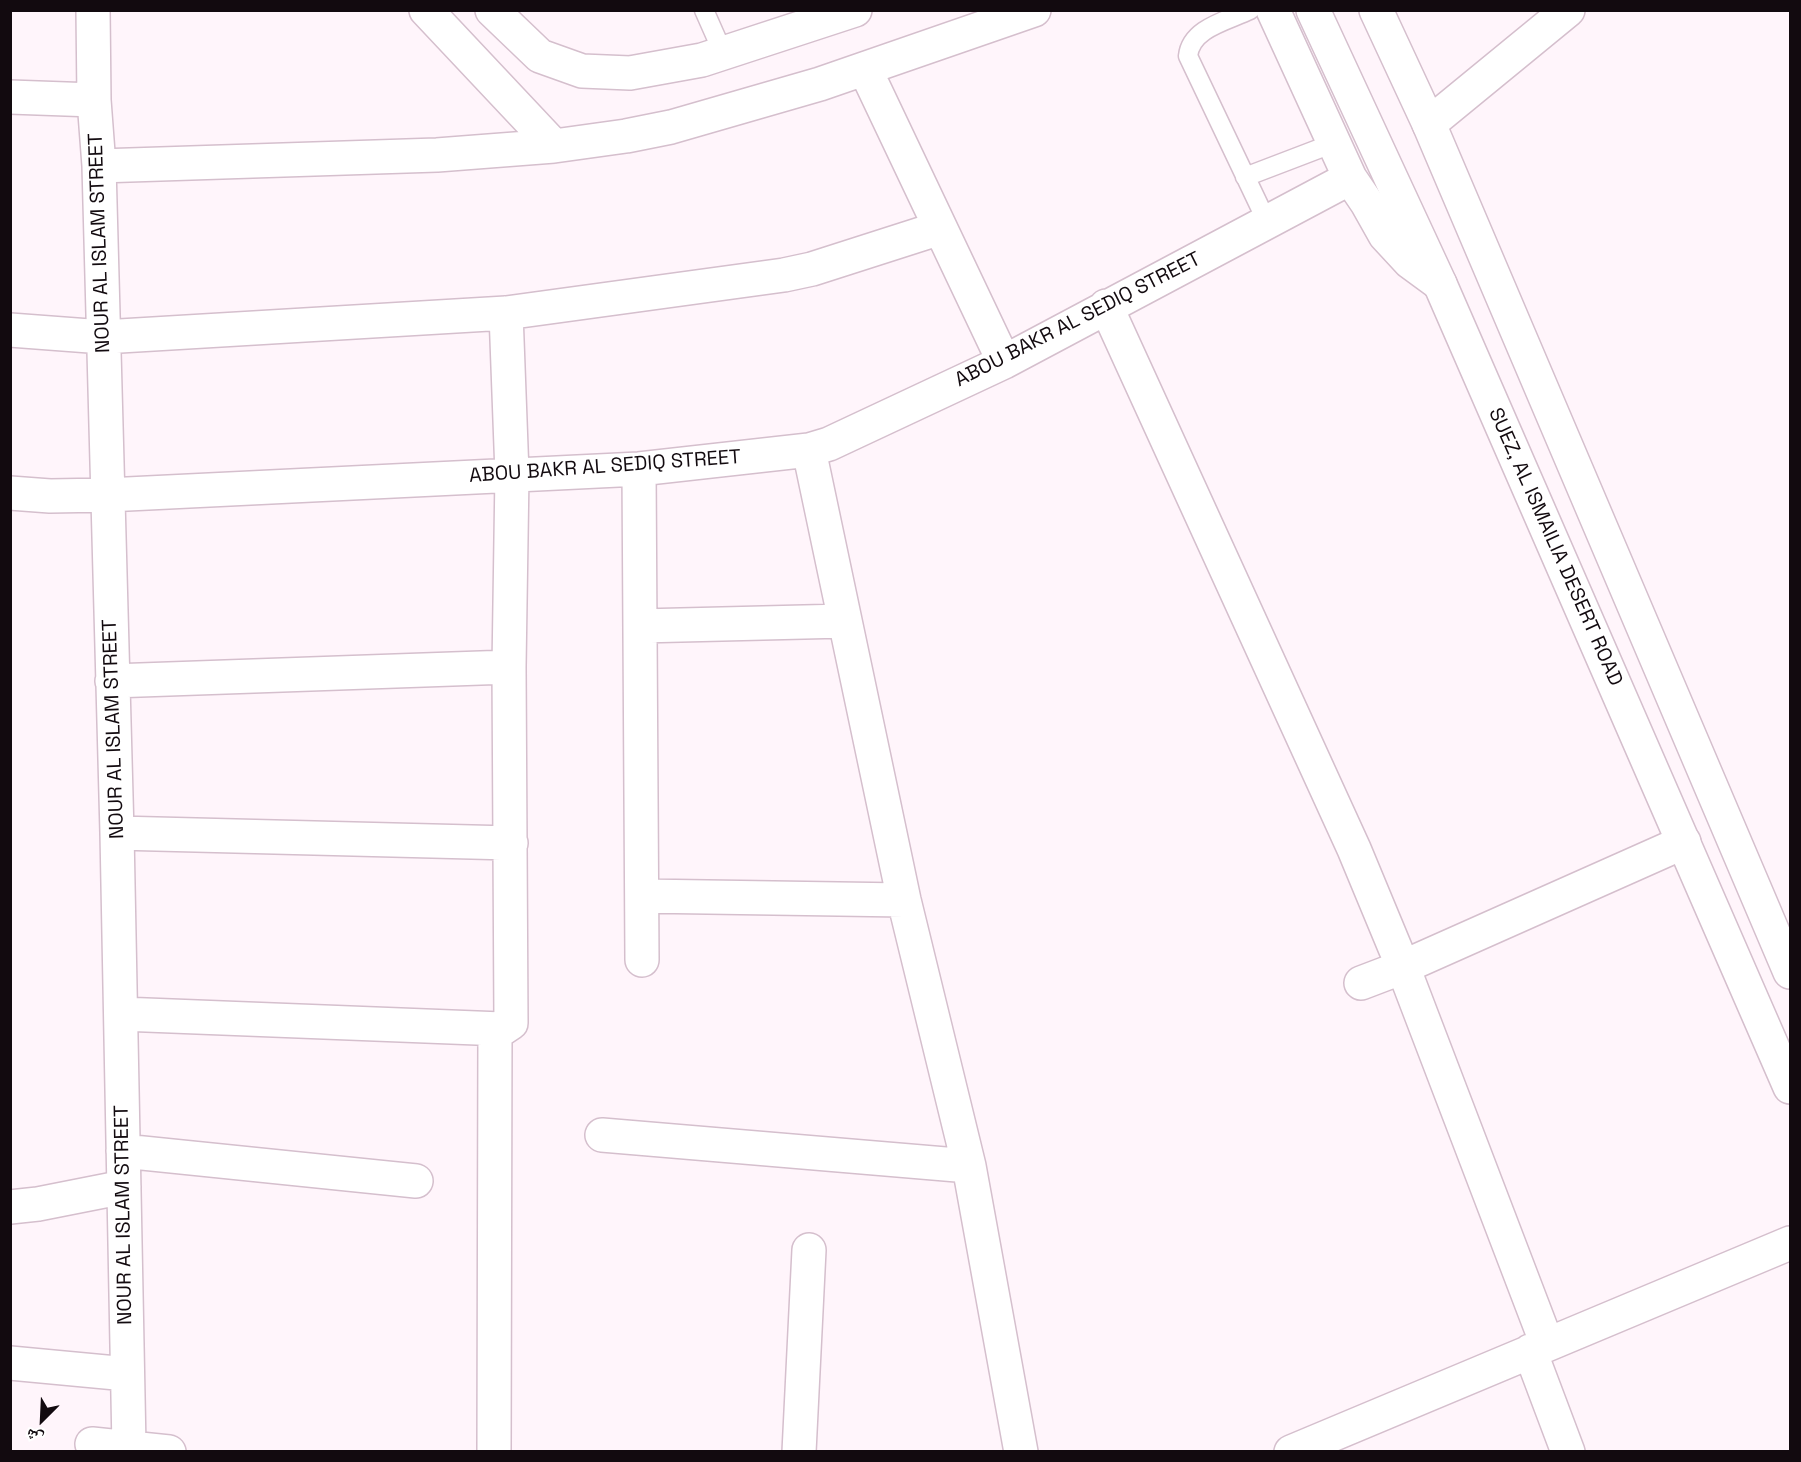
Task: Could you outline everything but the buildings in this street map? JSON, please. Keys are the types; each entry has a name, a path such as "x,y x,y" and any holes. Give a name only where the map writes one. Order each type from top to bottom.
{"main road":[{"name":"NOUR AL ISLAM STREET","path":"93,10 117,833 129,1447"},
{"path":"426,10 554,146"},
{"path":"492,10 540,56 582,71 630,74 702,60 855,10"},
{"path":"99,166 437,155 554,146 671,127 820,84 1034,10"},
{"path":"1273,10 1350,178 1385,235 1410,262 1440,284"},
{"name":"SUEZ, AL ISMAILIA DESERT ROAD","path":"1313,10 1440,284 1791,1087"},
{"path":"1429,124 1568,10"},
{"path":"1378,11 1429,124 1791,972"},
{"path":"865,69 1004,362"},
{"path":"10,97 94,100"},
{"name":"ABOU BAKR AL SEDIQ STREET","path":"10,493 50,496 107,495 639,469 809,450 829,444 1004,362 1350,178"},
{"path":"10,330 103,337 506,313 784,275 812,269 940,228"},
{"path":"1106,306 1354,849 1403,967 1538,1348 1568,1452"},
{"path":"121,1014 495,1029 507,1027 513,1018 509,667 512,474 506,313"},
{"path":"809,450 904,900 969,1166 1021,1452"},
{"path":"639,469 642,960"},
{"path":"640,626 845,621"},
{"path":"112,681 509,667"},
{"path":"117,833 511,843"},
{"path":"1361,983 1403,967 1684,842"},
{"path":"642,896 904,900"},
{"path":"494,1452 495,1029"},
{"path":"602,1135 969,1166"},
{"path":"123,1151 416,1181"},
{"path":"10,1207 38,1204 124,1187"},
{"path":"1291,1452 1791,1243"},
{"path":"799,1452 809,1250"},
{"path":"10,1363 127,1374"},
{"path":"92,1444 169,1452"}],"lane":[{"path":"704,10 723,52"},
{"path":"1250,10 1201,32 1189,47 1188,56 1267,222"},
{"path":"1245,177 1334,143"}]}
